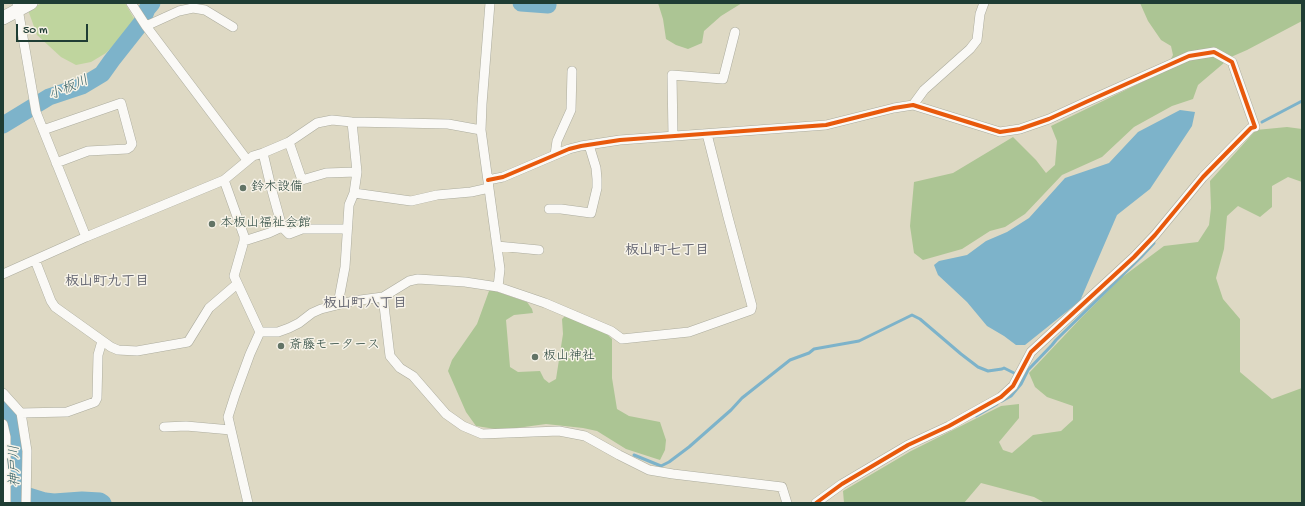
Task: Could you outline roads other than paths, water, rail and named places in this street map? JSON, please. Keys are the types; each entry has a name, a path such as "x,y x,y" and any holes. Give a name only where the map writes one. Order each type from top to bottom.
{"street":[{"path":"3,18 18,6 31,3"},
{"path":"131,3 146,26 247,160"},
{"path":"913,105 924,90 970,49 977,40 980,14 984,3"},
{"path":"490,5 481,130 493,228 500,269 498,287"},
{"path":"18,6 36,112 86,236"},
{"path":"146,26 179,11 193,8 205,10 233,27"},
{"path":"673,136 672,75 723,79 735,32"},
{"path":"354,193 411,200 471,192 569,149 589,145 620,140 826,125 894,108 913,105 1000,132 1020,129 1049,119 1189,56 1214,52 1232,62 1255,127 1251,128 1203,177 1155,235 1134,257 1031,352 1013,386 1001,397 949,426 908,445 842,484 816,503"},
{"path":"555,155 557,141 571,110 572,71"},
{"path":"43,130 121,102 132,144 130,146 126,149 88,151 56,163"},
{"path":"3,274 86,236 224,180 253,156 289,142 316,123 332,120 352,122 448,124 481,130"},
{"path":"338,304 345,267 346,229 349,205 354,193 357,172 352,122"},
{"path":"260,332 278,332 299,323 312,313 338,304 368,298 383,297 409,281 418,279 465,282 498,287 545,303 611,332 622,339 689,332 751,310 752,306 708,134"},
{"path":"289,142 302,180 326,173 357,172"},
{"path":"549,209 591,213 597,188 597,179 596,168 589,145"},
{"path":"263,153 282,227 289,234 302,229 346,229"},
{"path":"224,180 243,232 244,241 234,276 260,332"},
{"path":"244,241 270,233 282,227"},
{"path":"497,246 539,250"},
{"path":"35,260 51,301 55,307 111,348 118,350 136,351 188,342 209,308 237,284"},
{"path":"383,297 390,356 400,368 413,376 446,414 463,426 482,434 559,431 585,436 649,470 782,487 786,503"},
{"path":"248,503 228,417 230,406 260,332"},
{"path":"21,413 54,411 67,412 95,402 97,398 98,355 102,341"},
{"path":"3,393 21,413 27,451 26,503"},
{"path":"3,424 6,437 6,503"},
{"path":"164,428 186,426 231,430"}],"water":[{"path":"1180,110 1195,112 1192,126 1150,189 1117,215 1080,301 1025,345 1016,345 987,326 967,302 938,275 934,265 939,261 967,255 986,241 1007,232 1029,218 1065,178 1109,163 1138,132"}],"waterway":[{"name":"小板川","path":"3,125 49,97 82,86 102,74 142,22 147,9 152,3"},
{"name":"小板川","path":"521,3 548,5 548,3"},
{"path":"1262,122 1302,101"},
{"path":"1002,401 1011,396 1021,384 1028,370 1056,340 1154,243"},
{"path":"634,455 661,466 669,462 689,447 731,410 742,398 790,360 809,353 814,349 859,341 912,315 920,319 978,367 988,371 1004,368 1014,373"},
{"path":"976,416 997,404"},
{"name":"神戸川","path":"3,408 14,427 17,454 16,503"},
{"path":"16,492 45,501 54,502 82,500 100,501 103,503"}],"place":[{"name":"鈴木設備","path":"243,188"},
{"name":"本板山福祉会館","path":"212,224"},
{"name":"斎藤モータース","path":"281,346"},
{"name":"板山神社","path":"535,357"}],"district":[{"name":"板山町七丁目","path":"667,252"},
{"name":"板山町九丁目","path":"107,283"},
{"name":"板山町八丁目","path":"365,305"}]}
